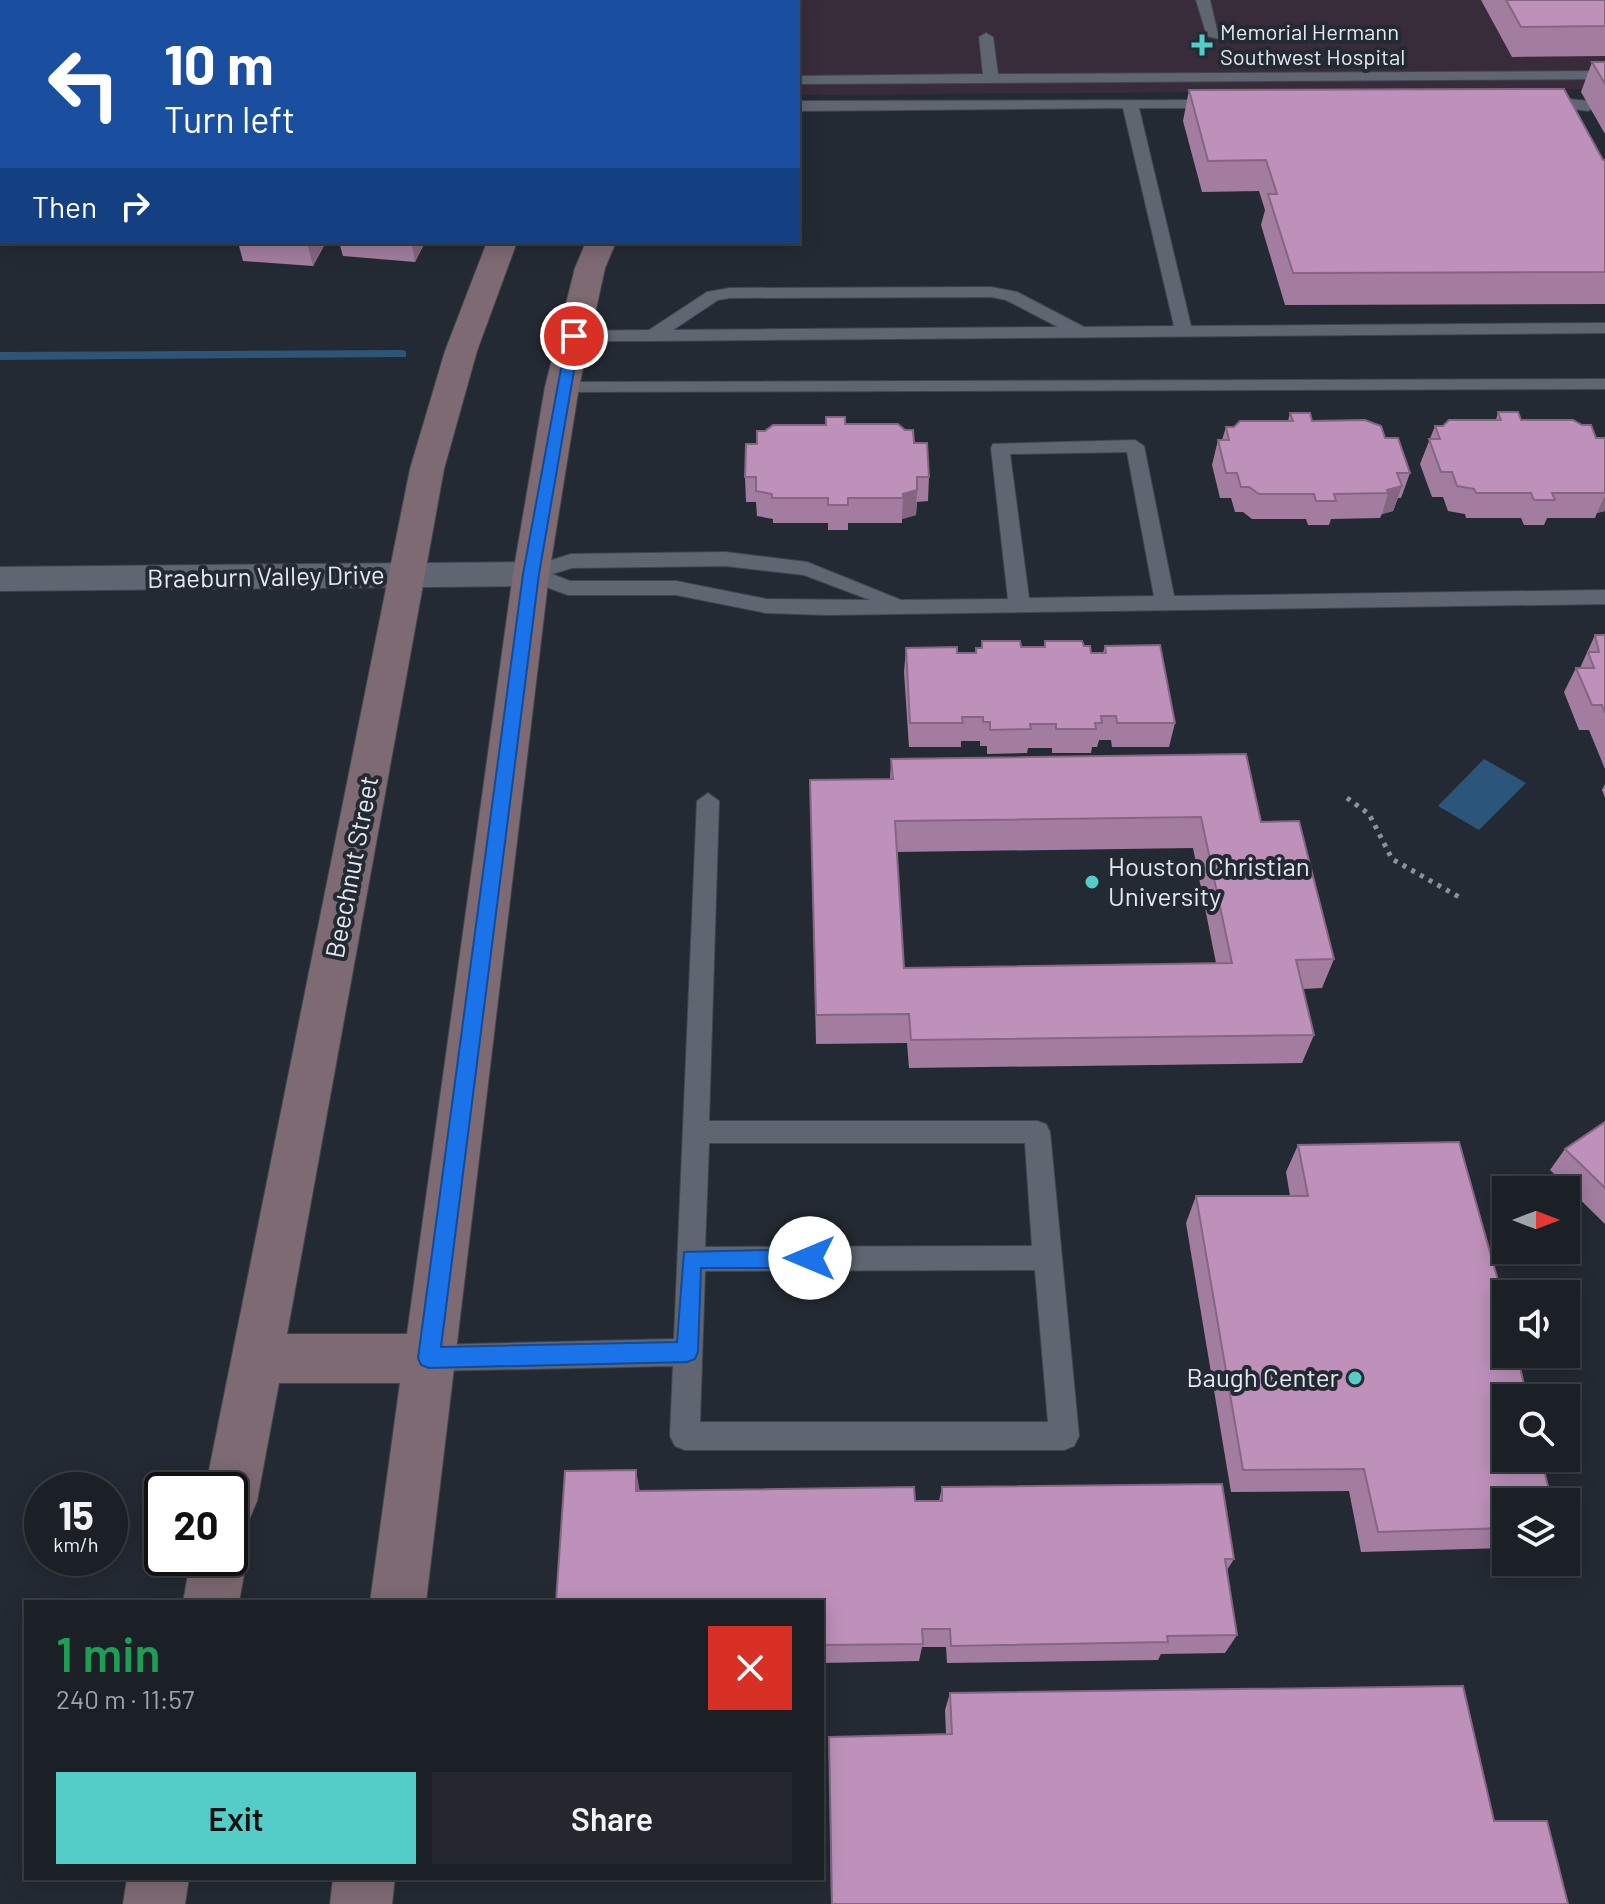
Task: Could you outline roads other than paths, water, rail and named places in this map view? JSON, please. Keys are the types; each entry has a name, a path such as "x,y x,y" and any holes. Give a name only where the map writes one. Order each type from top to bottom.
{"main road":[{"name":"Beechnut Street","path":"236,1472 427,469 452,380 501,244"},
{"path":"398,1600 531,574 562,387 600,244"},
{"path":"257,1359 429,1358"},
{"path":"211,1600 216,1576"},
{"path":"154,1904 158,1880"},
{"path":"361,1904 364,1880"}],"street":[{"name":"Braeburn Valley Drive","path":"0,579 531,574"}],"lane":[{"path":"1203,0 1214,36"},
{"path":"986,37 991,79"},
{"path":"800,80 1605,75"},
{"path":"1518,101 1588,106"},
{"path":"800,106 1238,103"},
{"path":"1130,104 1184,332"},
{"path":"652,336 713,296 730,293 991,292 1011,296 1080,332"},
{"path":"574,336 1605,328"},
{"path":"562,387 1605,384"},
{"path":"1019,603 1000,448 1135,446 1165,602"},
{"path":"676,588 682,559"},
{"path":"531,574 571,561 725,559 807,569 901,604"},
{"path":"531,574 568,588 676,588 766,606 827,608 901,604 1605,597"},
{"path":"696,1132 1037,1132 1064,1436 685,1436 687,1352 708,801"},
{"path":"691,1259 1047,1258"},
{"path":"429,1358 687,1352"}],"water":[{"path":"1484,759 1526,783 1479,830 1438,806"}],"waterway":[{"path":"0,356 402,354"}],"place":[{"name":"Memorial Hermann Southwest Hospital","path":"1202,45"},
{"name":"Houston Christian University","path":"1092,882"},
{"name":"Baugh Center","path":"1355,1378"}]}
